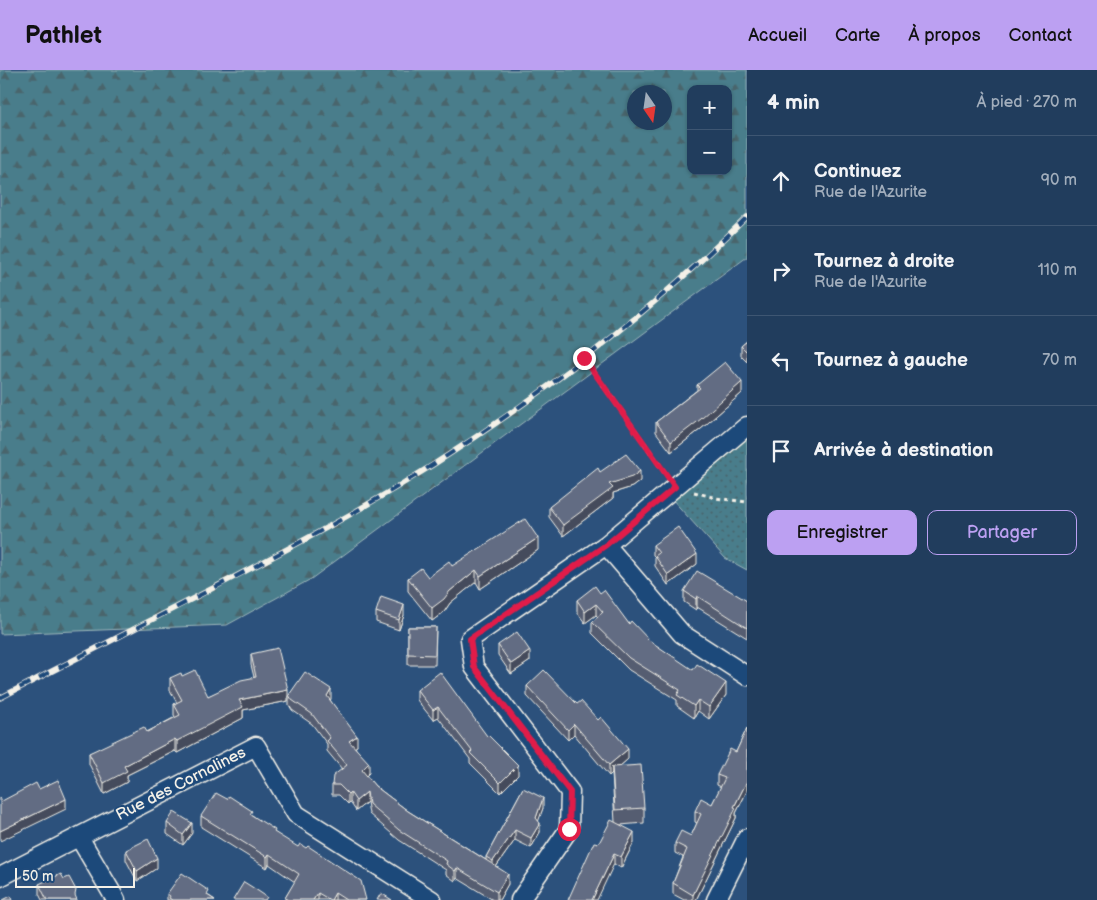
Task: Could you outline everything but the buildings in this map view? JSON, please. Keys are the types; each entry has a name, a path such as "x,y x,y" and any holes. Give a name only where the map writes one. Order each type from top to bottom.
{"street":[{"path":"520,900 569,829 570,792 474,667 470,639 606,545 747,426"},
{"path":"606,545 682,634 747,676"},
{"name":"Rue des Cornalines","path":"0,878 256,746 296,814 432,900"},
{"path":"79,837 116,900"},
{"path":"716,900 747,838"}],"path":[{"path":"584,358 678,485 707,496 747,502"}],"green space":[{"path":"0,70 747,70 747,257 311,579 227,625 0,634"},
{"path":"747,434 747,570 725,558 671,498"}],"railway":[{"path":"0,698 286,550 383,496 438,461 547,387 599,347 700,262 747,217"}],"route":[{"path":"569,829 570,792 474,667 470,639 606,545 675,487 607,388 584,358"}]}
